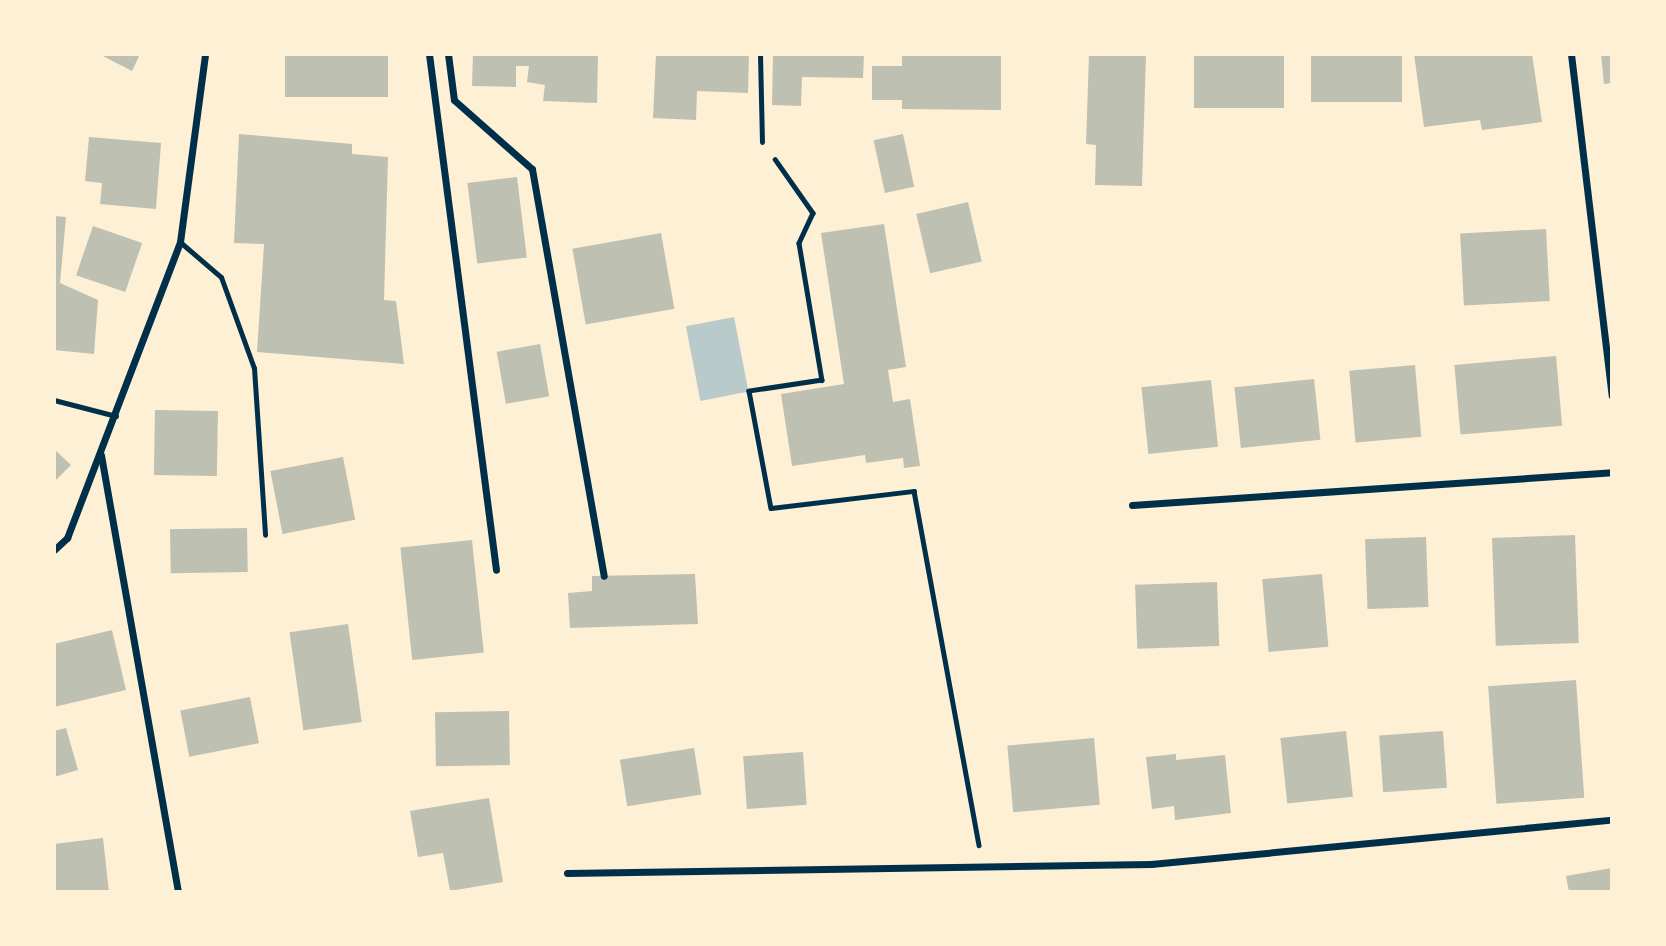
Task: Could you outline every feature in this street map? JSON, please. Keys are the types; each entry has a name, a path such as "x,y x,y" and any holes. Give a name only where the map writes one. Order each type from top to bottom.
{"street":[{"path":"54,550 68,538 180,242 205,54"},
{"path":"429,54 496,570"},
{"path":"449,54 454,100 531,169 604,576"},
{"path":"1571,54 1612,396"},
{"path":"101,455 178,892"},
{"path":"1132,505 1612,472"},
{"path":"567,873 1151,864 1612,820"}],"lane":[{"path":"760,54 762,142"},
{"path":"180,242 221,277 254,368 265,535"},
{"path":"54,400 116,416"}],"path":[{"path":"762,142 813,213 799,243 822,380 749,391 771,508 914,491 983,866"}],"shaded area":[{"path":"734,317 749,392 700,401 686,326"}],"building":[{"path":"99,54 140,54 132,71"},
{"path":"285,54 388,54 388,97 285,97"},
{"path":"473,54 598,54 597,103 543,101 545,85 527,82 529,66 516,66 516,87 472,86"},
{"path":"656,54 749,54 748,93 697,91 696,120 653,118"},
{"path":"773,54 864,54 863,78 802,77 801,106 772,105"},
{"path":"1089,54 1146,54 1142,186 1095,185 1096,145 1086,144"},
{"path":"1194,54 1284,54 1284,108 1194,108"},
{"path":"1311,54 1402,54 1402,102 1311,102"},
{"path":"1414,54 1532,54 1542,122 1482,130 1480,120 1424,127"},
{"path":"1601,54 1612,54 1612,83 1604,84"},
{"path":"902,55 1001,56 1001,110 902,109 902,100 872,100 872,66 902,66"},
{"path":"239,134 352,144 352,154 388,157 384,300 396,301 404,364 257,352 264,244 234,243"},
{"path":"903,134 914,187 885,193 874,140"},
{"path":"89,137 161,143 156,209 100,204 102,183 85,181"},
{"path":"517,177 527,257 477,263 467,183"},
{"path":"968,202 982,261 930,273 916,214"},
{"path":"54,216 66,217 60,283 98,300 94,354 54,350"},
{"path":"884,224 906,367 888,370 893,402 910,399 920,466 904,468 903,458 866,463 865,455 792,466 781,394 844,384 821,233"},
{"path":"93,226 142,243 125,292 76,275"},
{"path":"1546,229 1550,301 1464,305 1460,234"},
{"path":"661,233 674,309 586,324 572,249"},
{"path":"540,344 549,396 506,404 497,352"},
{"path":"1556,356 1562,426 1460,435 1454,365"},
{"path":"1415,365 1421,437 1356,442 1349,371"},
{"path":"1314,379 1320,440 1241,448 1234,387"},
{"path":"1211,380 1218,447 1148,454 1141,387"},
{"path":"155,410 218,411 217,476 154,475"},
{"path":"54,449 71,465 54,482"},
{"path":"343,457 355,520 283,534 270,471"},
{"path":"247,528 248,572 171,573 170,529"},
{"path":"1575,535 1579,643 1496,646 1492,538"},
{"path":"1426,537 1428,607 1367,609 1365,539"},
{"path":"472,540 484,652 412,660 400,548"},
{"path":"695,574 698,624 570,628 568,593 592,591 592,576"},
{"path":"1322,574 1328,647 1269,652 1262,579"},
{"path":"1217,582 1219,646 1137,649 1135,585"},
{"path":"348,624 362,722 303,730 290,632"},
{"path":"112,630 126,690 54,707 54,644"},
{"path":"1576,680 1584,798 1496,804 1488,686"},
{"path":"250,697 259,743 189,757 180,711"},
{"path":"509,711 510,765 436,766 435,712"},
{"path":"66,728 78,770 54,777 54,731"},
{"path":"1346,731 1353,797 1287,804 1280,738"},
{"path":"1443,731 1447,788 1383,792 1379,735"},
{"path":"1094,738 1100,805 1013,812 1007,746"},
{"path":"694,748 701,794 627,806 620,760"},
{"path":"803,752 807,805 747,809 743,756"},
{"path":"1176,754 1176,760 1225,755 1231,813 1175,820 1174,806 1152,809 1146,757"},
{"path":"489,798 503,882 450,891 443,853 418,857 410,811"},
{"path":"103,838 109,892 54,892 54,844"},
{"path":"1612,868 1612,892 1569,892 1566,876"}]}
